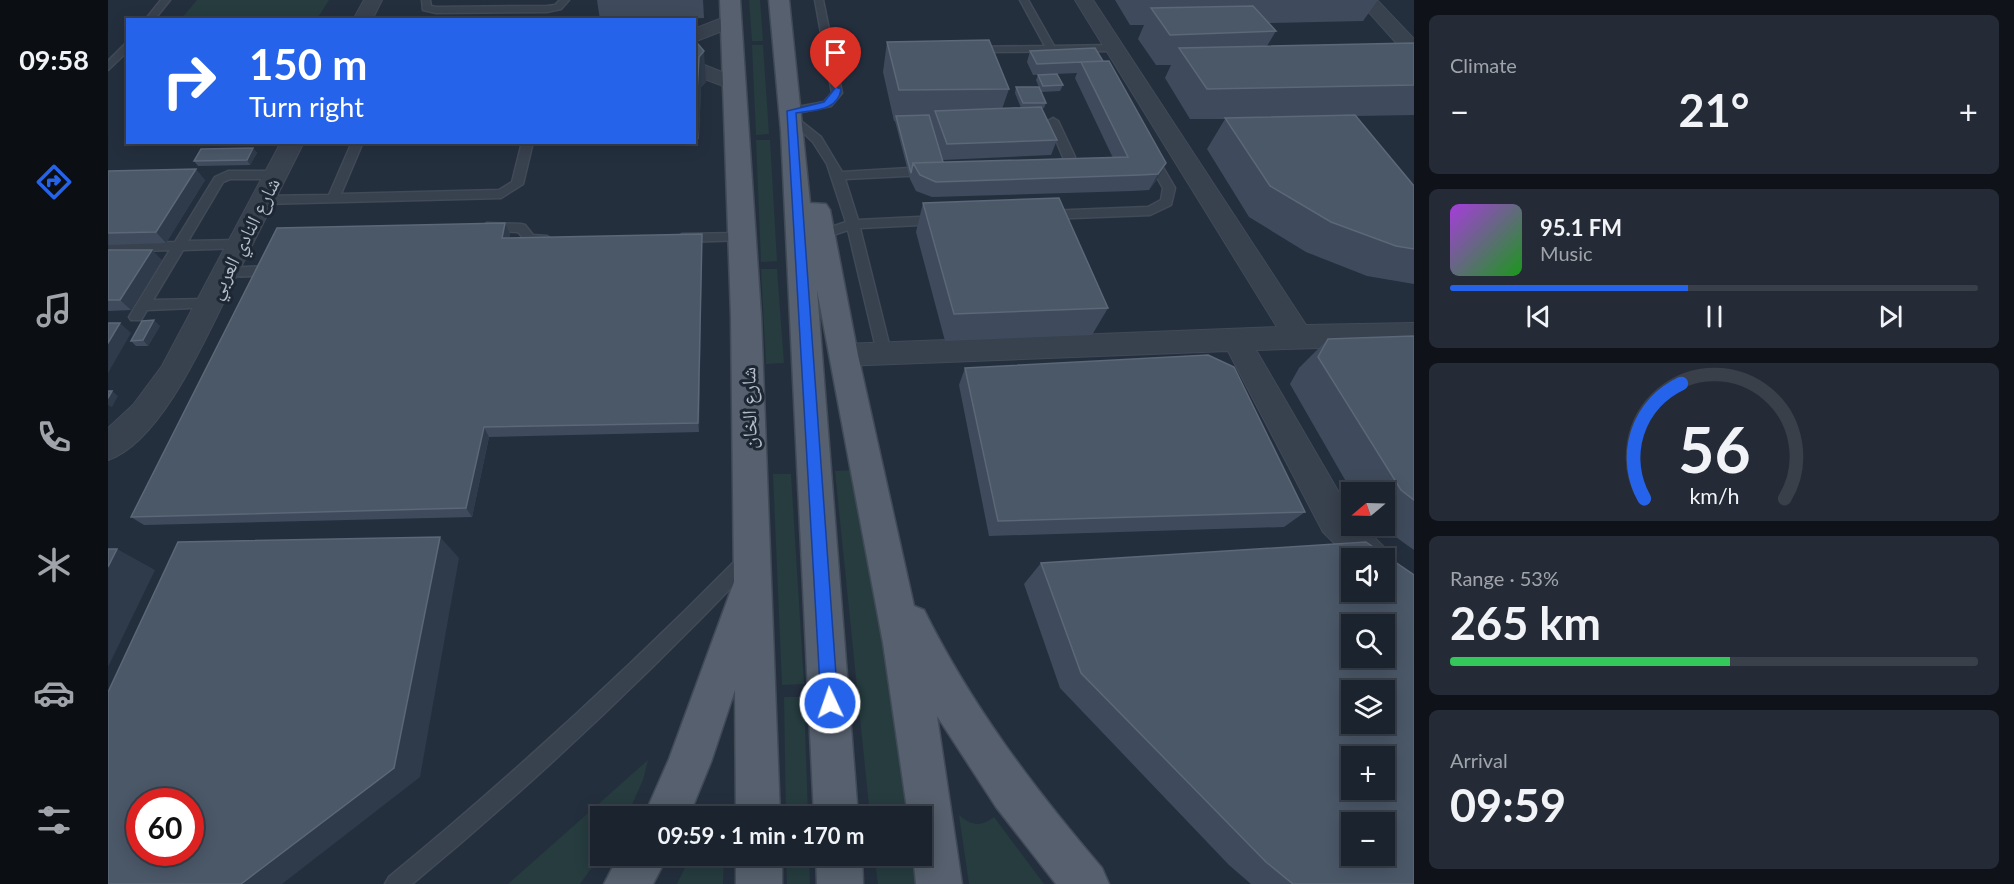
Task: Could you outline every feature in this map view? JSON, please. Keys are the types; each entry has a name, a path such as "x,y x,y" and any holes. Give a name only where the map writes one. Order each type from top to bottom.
{"main road":[{"path":"779,0 792,120 835,806"},
{"name":"شارع الخان","path":"730,10 742,237 758,806"},
{"path":"792,120 806,163 885,566 903,643 922,750 939,884"},
{"path":"885,566 915,634 947,694 987,758 1036,826 1086,884"},
{"path":"671,806 691,761 752,569"},
{"path":"627,884 638,866"},
{"path":"759,866 759,884"},
{"path":"839,866 840,884"}],"street":[{"path":"363,18 373,0"},
{"path":"1084,0 1101,52 1298,336"},
{"path":"1367,0 1414,51"},
{"path":"696,35 730,10"},
{"path":"696,68 734,82"},
{"name":"شارع النادي العربي","path":"108,447 144,414 162,390 194,334 292,144"},
{"name":"شارع النادي العربي","path":"108,470 144,441 174,401 186,377 194,334"},
{"path":"843,355 1298,336 1414,334"},
{"path":"1236,340 1335,521 1364,548"}],"lane":[{"path":"151,18 166,0"},
{"path":"426,0 426,8 435,10 547,9 558,7 566,0"},
{"path":"819,0 837,93 827,104 792,120 821,143 840,176 884,352"},
{"path":"1024,0 1051,49"},
{"path":"108,67 126,46"},
{"path":"964,51 1051,49 1101,52"},
{"path":"1038,165 1068,162 1069,157 1053,121"},
{"path":"333,199 357,144"},
{"path":"262,201 501,194 517,184 527,144"},
{"path":"1032,216 1150,211 1160,207 1167,202 1169,188 1147,148"},
{"path":"840,176 933,171"},
{"path":"209,304 139,311 223,177 276,175"},
{"path":"821,236 853,224 948,220"},
{"path":"476,227 515,226 521,228 530,239 560,240"},
{"path":"673,238 742,237"},
{"path":"108,248 240,244"},
{"path":"226,272 269,270"},
{"path":"396,884 536,765 752,569"}],"green space":[{"path":"197,0 329,0 318,18 182,18"},
{"path":"749,0 760,0 763,41 752,41"},
{"path":"752,45 763,45 769,134 756,135"},
{"path":"756,140 770,140 777,261 761,262"},
{"path":"761,269 777,269 784,363 766,364"},
{"path":"856,470 886,635 907,806 869,806 835,471"},
{"path":"773,474 791,474 804,684 782,685"},
{"path":"784,697 804,697 808,806 786,806"},
{"path":"648,760 643,780 631,806 596,806"},
{"path":"590,811 590,866 593,866 580,884 508,884"},
{"path":"959,815 976,824 981,824 994,817 1044,884 969,884"},
{"path":"686,866 724,866 723,884 677,884"},
{"path":"786,866 809,866 810,884 787,884"},
{"path":"876,866 914,866 916,884 878,884"}],"building":[{"path":"1253,6 1276,31 1170,35 1151,8"},
{"path":"989,40 1009,89 899,90 887,42"},
{"path":"1414,43 1414,85 1207,89 1179,48"},
{"path":"696,44 704,51 699,57 696,108"},
{"path":"1095,48 1103,61 1037,64 1030,51"},
{"path":"1109,61 1166,163 1158,174 936,182 920,175 913,163 1128,157 1081,62"},
{"path":"1057,74 1063,85 1043,86 1038,75"},
{"path":"1016,87 1039,87 1046,103 1023,103"},
{"path":"1041,107 1057,140 947,144 935,111"},
{"path":"929,115 943,162 913,163 911,173 896,116"},
{"path":"1355,115 1414,186 1414,249 1396,246 1331,222 1270,186 1225,118"},
{"path":"253,148 247,160 194,161 201,149"},
{"path":"196,169 156,232 108,233 108,171"},
{"path":"1059,198 1108,308 954,314 923,203"},
{"path":"505,223 502,238 702,234 698,423 484,427 466,508 131,517 277,228"},
{"path":"108,250 152,250 120,300 108,300"},
{"path":"154,320 143,340 131,341 142,321"},
{"path":"108,323 120,323 108,343"},
{"path":"1414,336 1414,500 1401,490 1318,357 1328,339"},
{"path":"1208,355 1234,367 1305,512 998,521 965,368"},
{"path":"440,537 394,768 241,884 108,884 108,692 178,542"},
{"path":"1366,542 1375,548 1341,548 1341,602 1395,602 1395,562 1414,575 1414,884 1293,884 1266,862 1081,673 1041,563"},
{"path":"108,549 117,549 108,567"}],"route":[{"path":"830,703 792,111 827,104 835,98 836,89"}]}
